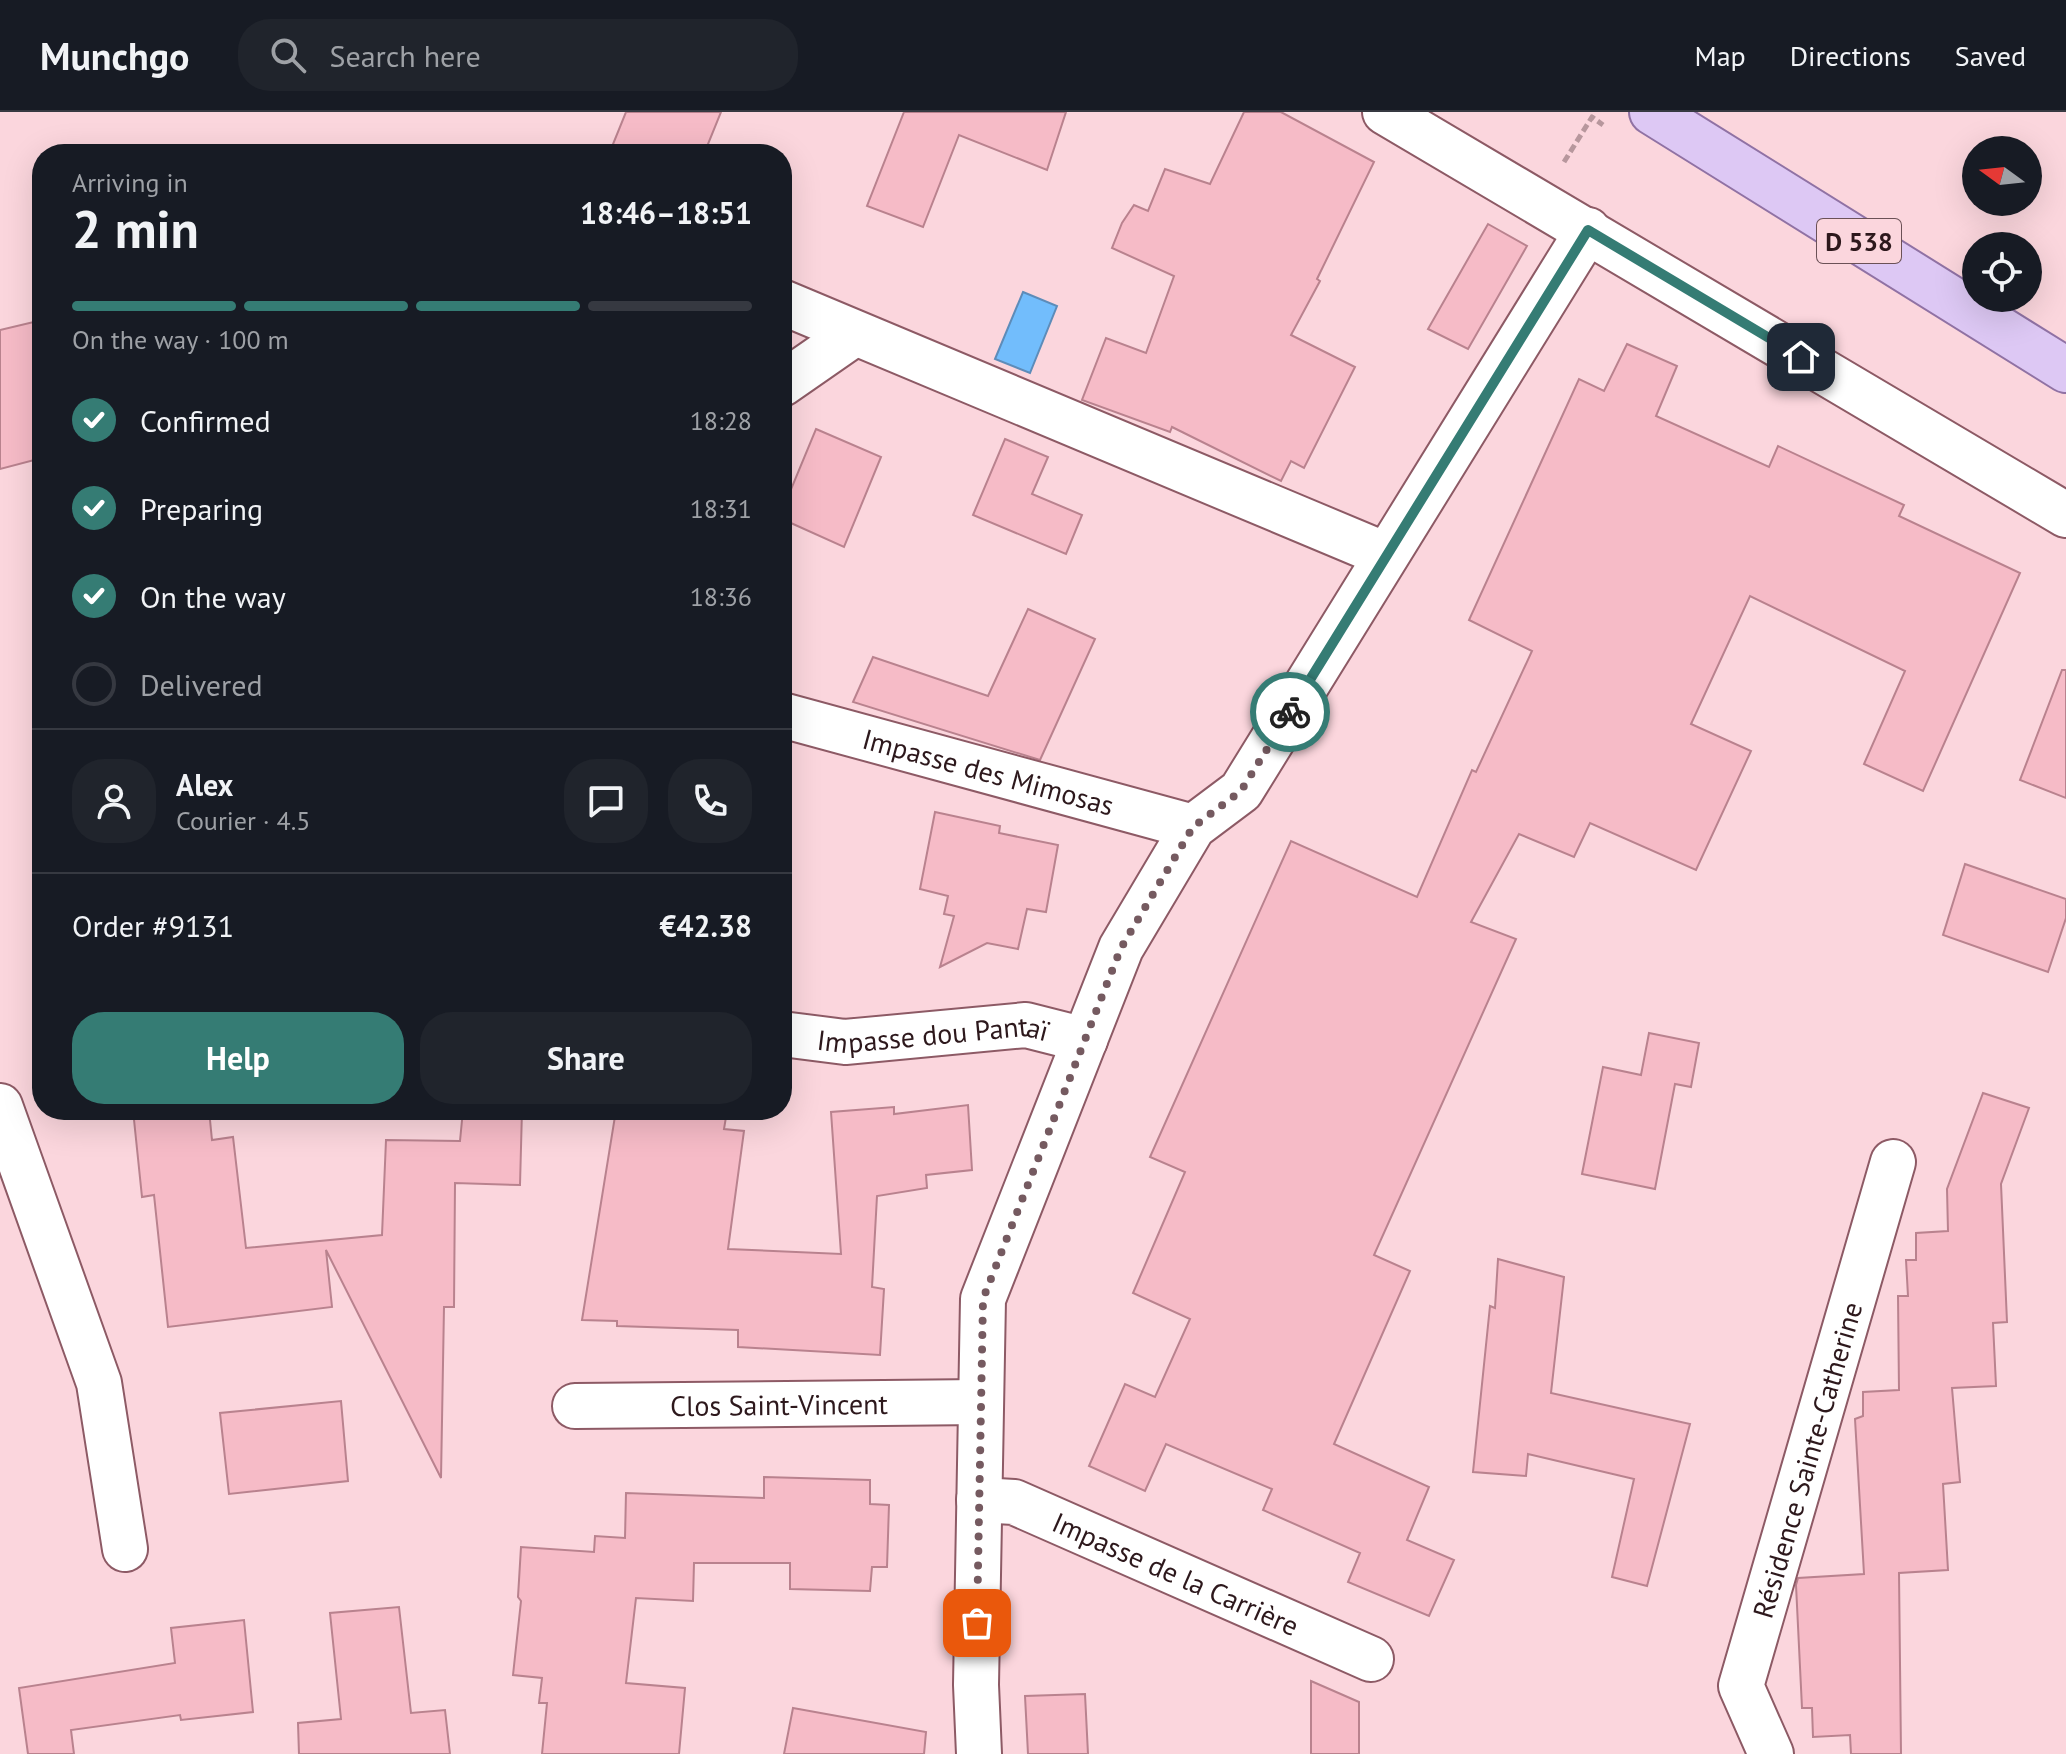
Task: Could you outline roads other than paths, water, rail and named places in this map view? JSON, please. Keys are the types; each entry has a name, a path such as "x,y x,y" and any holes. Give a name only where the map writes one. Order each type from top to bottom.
{"main road":[{"name":"D 538","path":"1652,112 2066,370"}],"street":[{"path":"1385,112 2066,515"},
{"path":"979,1754 976,1685 983,1299 1121,948 1193,827 1241,791 1588,230"},
{"path":"792,306 1386,555"},
{"path":"792,377 854,334"},
{"name":"Impasse des Mimosas","path":"792,718 1193,827"},
{"name":"Impasse dou Pantaï","path":"792,1035 845,1042 1026,1025 1085,1040"},
{"path":"0,1106 99,1383 125,1549"},
{"name":"Résidence Sainte-Catherine","path":"1771,1754 1741,1686 1893,1162"},
{"name":"Clos Saint-Vincent","path":"575,1406 981,1402"},
{"name":"Impasse de la Carrière","path":"979,1500 1014,1502 1371,1659"}],"water":[{"path":"1023,292 1057,306 1030,373 995,359"}]}
